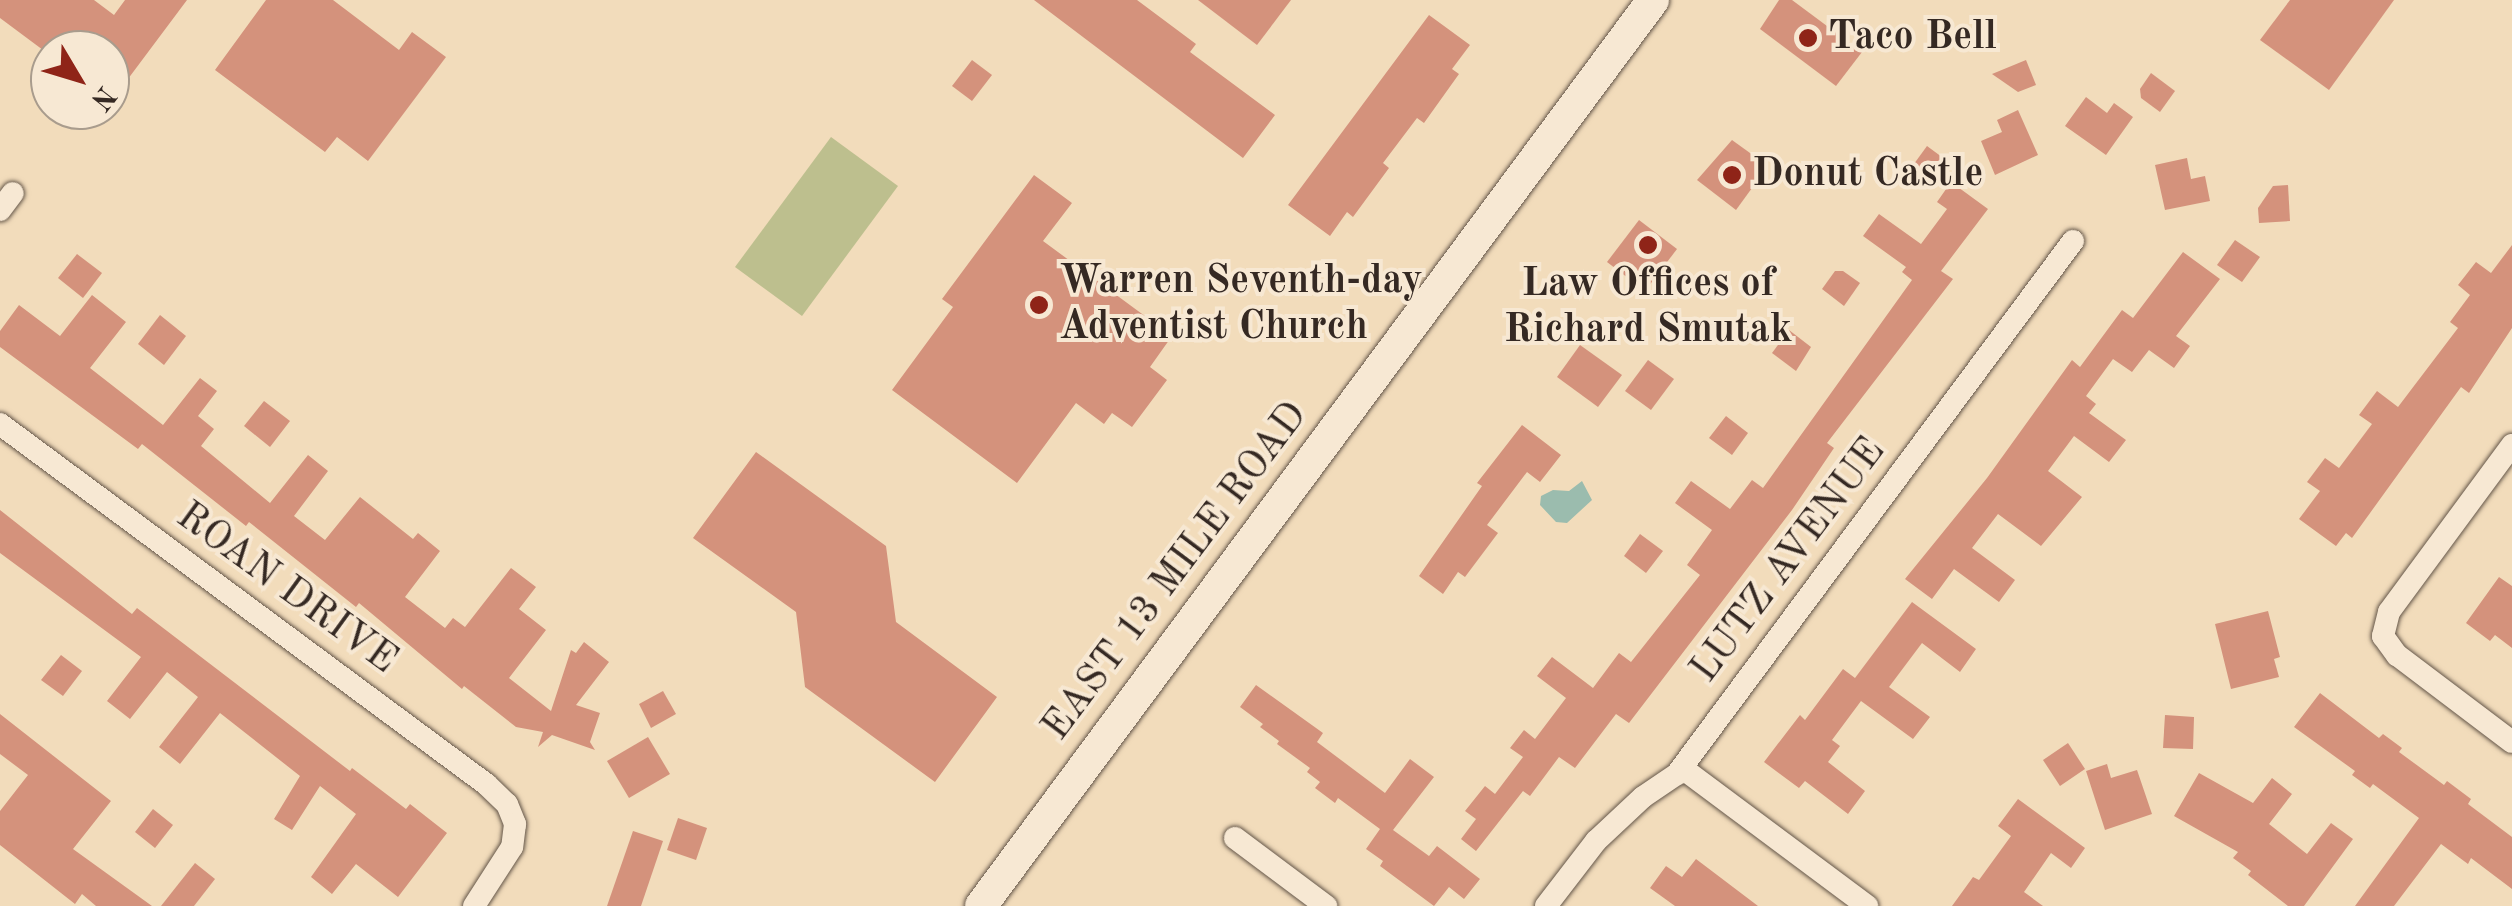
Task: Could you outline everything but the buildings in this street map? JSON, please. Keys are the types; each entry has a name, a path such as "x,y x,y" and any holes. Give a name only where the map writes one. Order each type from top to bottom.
{"main road":[{"name":"EAST 13 MILE ROAD","path":"981,906 1653,0"}],"street":[{"name":"LUTZ AVENUE","path":"1546,906 1596,841 1682,768 2073,241"},
{"name":"ROAN DRIVE","path":"0,424 486,784 506,804 515,824 504,865 474,906"},
{"path":"2512,445 2389,612 2383,636 2397,655 2512,742"},
{"path":"1682,768 1867,906"},
{"path":"1235,838 1326,906"}],"green space":[{"path":"831,137 898,186 802,316 735,267"}],"shaded area":[{"path":"1582,481 1592,500 1567,523 1556,522 1540,505 1541,496 1553,490 1569,491"}],"place":[{"name":"Taco Bell","path":"1808,38"},
{"name":"Donut Castle","path":"1732,175"},
{"name":"Law Offices of Richard Smutak","path":"1648,245"},
{"name":"Warren Seventh-day Adventist Church","path":"1039,305"}]}
